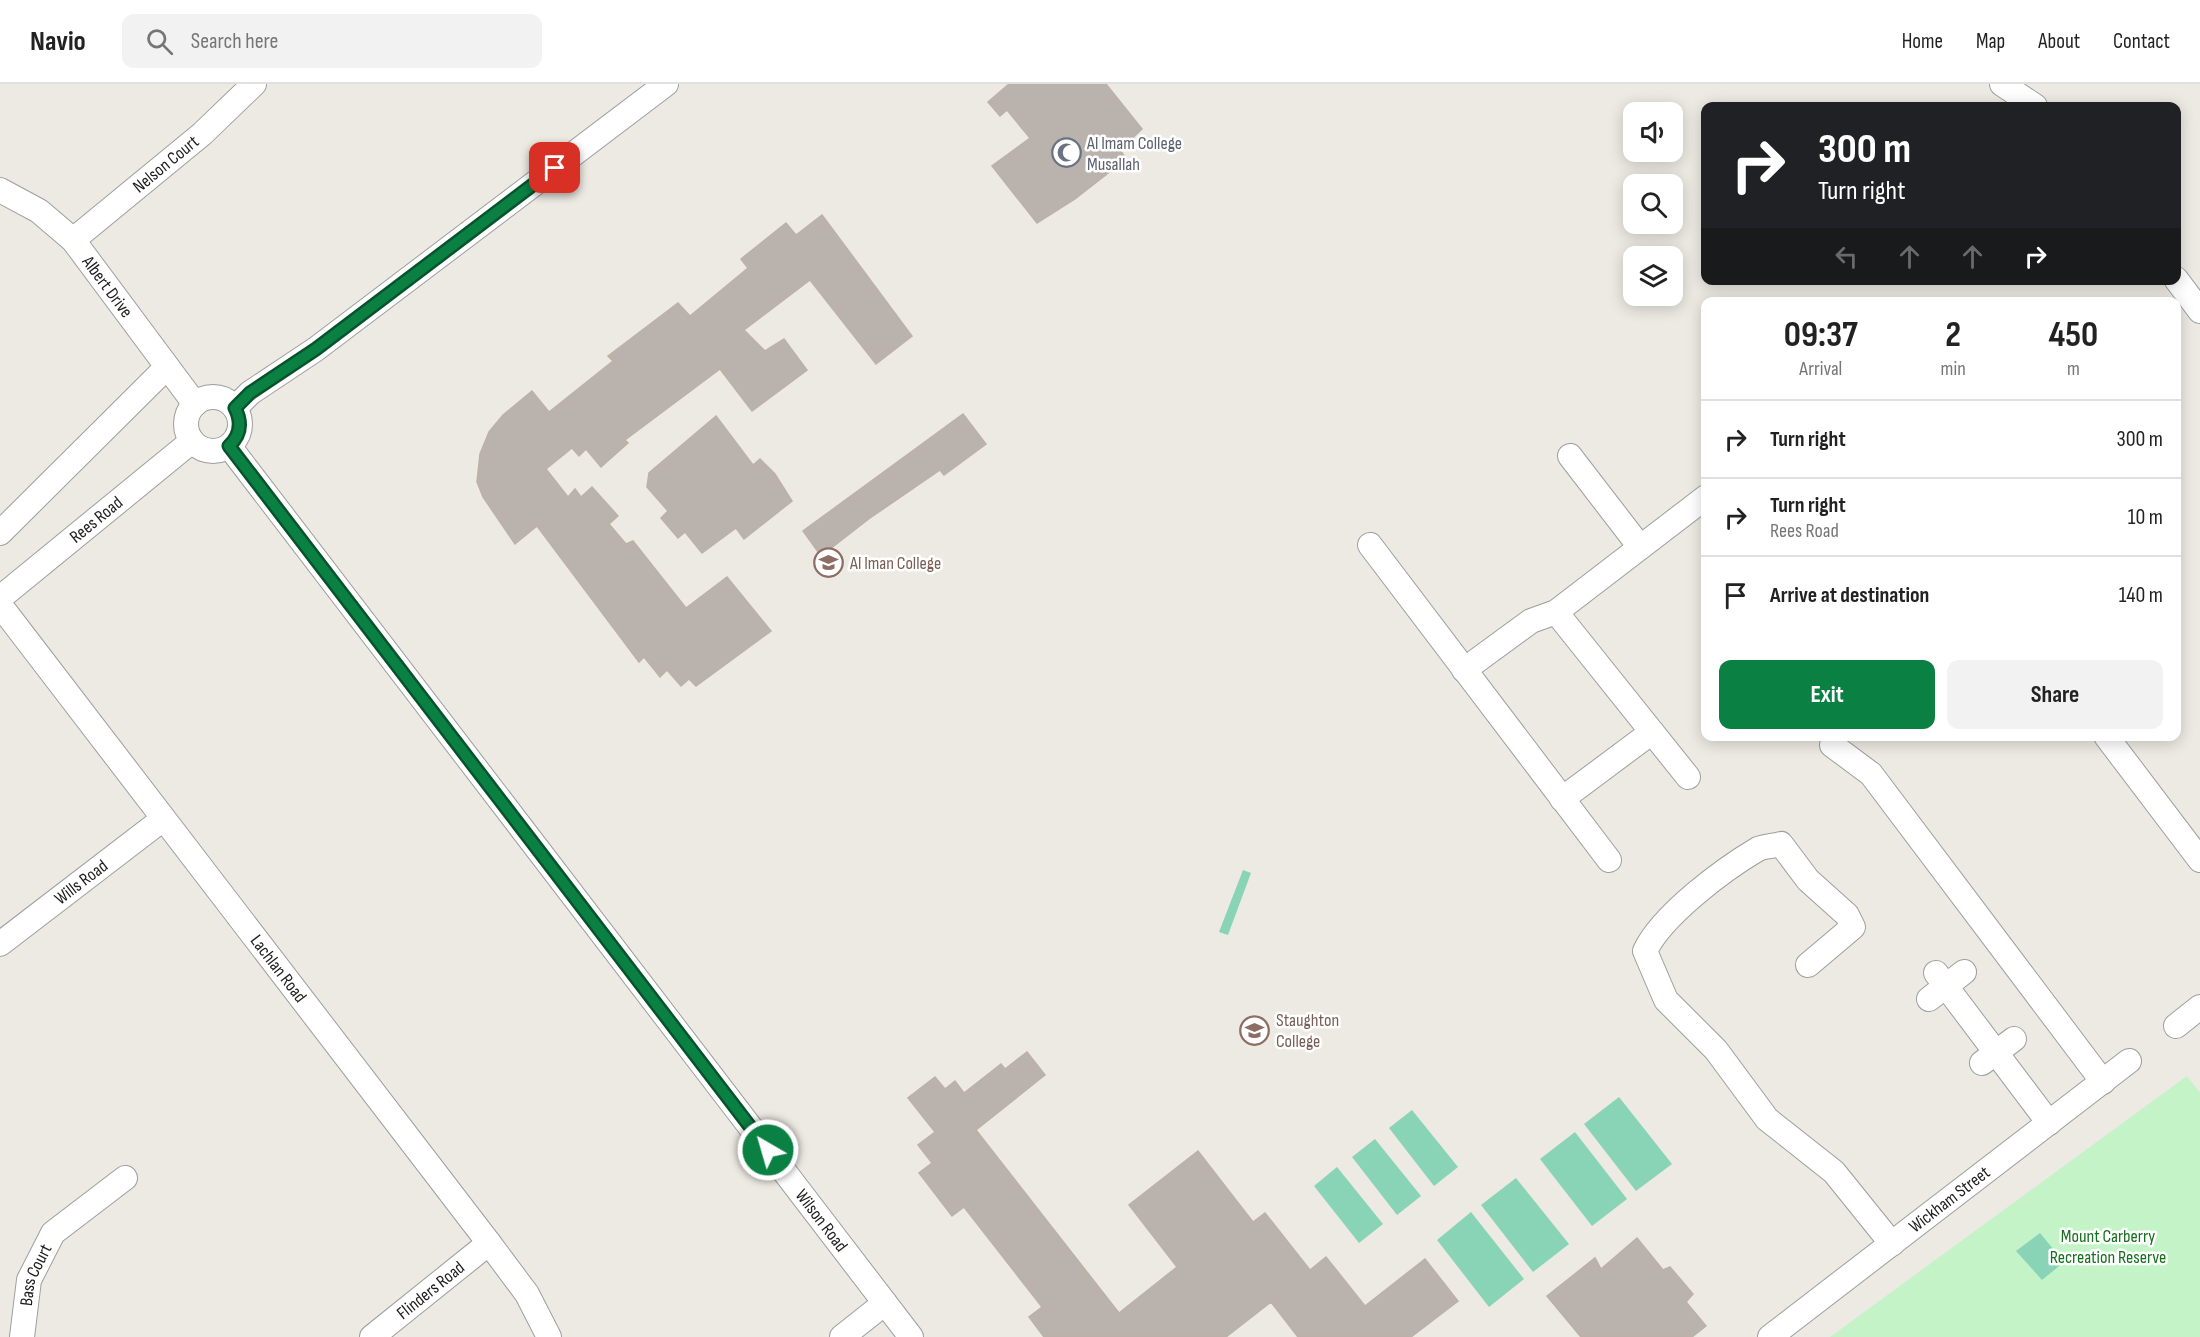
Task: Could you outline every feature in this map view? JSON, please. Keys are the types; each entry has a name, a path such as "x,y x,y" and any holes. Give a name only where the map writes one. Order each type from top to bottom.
{"street":[{"path":"235,408 250,393 316,349 666,84"},
{"path":"2002,84 2029,102"},
{"name":"Nelson Court","path":"73,240 202,134 244,87"},
{"name":"Albert Drive","path":"0,190 39,211 73,240 195,404"},
{"path":"2180,285 2200,311"},
{"path":"0,532 167,367"},
{"path":"220,398 235,408 239,416 239,432 229,446 222,450 206,450 192,441 188,434 187,418 195,404 202,399 220,398"},
{"name":"Rees Road","path":"0,598 192,441"},
{"name":"Wilson Road","path":"229,446 910,1337"},
{"path":"1570,456 1640,547"},
{"path":"1464,670 1531,621 1556,612 1701,501"},
{"path":"1370,545 1609,860"},
{"name":"Lachlan Road","path":"0,605 489,1243 527,1294 549,1337"},
{"path":"1556,612 1688,777"},
{"path":"1562,799 1652,732"},
{"path":"2110,741 2200,860"},
{"path":"1832,745 1871,774 2103,1082"},
{"name":"Wills Road","path":"0,944 163,819"},
{"path":"1808,965 1853,927 1847,915 1808,880 1781,844 1760,848 1689,900 1653,934 1646,951 1666,1000 1716,1050 1767,1119 1834,1172 1892,1244"},
{"path":"1943,983 2049,1124"},
{"path":"2176,1026 2200,1007"},
{"name":"Wickham Street","path":"1770,1337 2129,1061"},
{"name":"Bass Court","path":"22,1337 29,1280 39,1255 53,1233 125,1178"},
{"name":"Flinders Road","path":"372,1337 489,1243"},
{"path":"842,1337 885,1303"}],"green space":[{"path":"1243,870 1251,873 1228,935 1219,932"},
{"name":"Mount Carberry Recreation Reserve","path":"2187,1076 2200,1093 2200,1337 1830,1337"},
{"path":"1619,1097 1672,1164 1636,1191 1584,1124"},
{"path":"1412,1110 1458,1167 1434,1186 1389,1128"},
{"path":"1575,1132 1627,1199 1592,1226 1540,1159"},
{"path":"1375,1139 1421,1196 1397,1215 1352,1157"},
{"path":"1337,1167 1383,1224 1359,1243 1314,1186"},
{"path":"1516,1178 1569,1244 1533,1272 1481,1205"},
{"path":"1471,1212 1524,1279 1489,1307 1437,1240"},
{"path":"2040,1233 2064,1262 2042,1280 2016,1251"}],"building":[{"name":"Al Imam College Musallah","path":"1009,84 1106,84 1142,129 1120,150 1125,157 1107,174 1075,199 1037,223 992,166 1030,138 1007,110 1000,116 988,102"},
{"path":"822,215 912,336 876,364 810,280 744,330 765,351 784,339 807,370 752,411 720,369 625,440 628,443 601,467 586,449 579,456 572,448 546,469 568,497 575,489 581,497 592,487 618,516 609,524 626,544 633,541 686,608 727,577 771,631 696,686 689,679 681,686 667,670 660,677 644,657 639,662 537,526 515,544 483,497 477,482 480,454 489,432 503,415 532,391 549,412 613,361 608,356 678,303 690,316 748,268 741,259 786,223 796,235"},
{"path":"963,414 986,444 944,475 940,470 870,518 821,556 803,531"},
{"path":"716,416 753,465 760,459 775,474 792,501 744,539 736,528 702,553 685,532 678,538 661,518 668,511 647,487 649,473"},
{"path":"1027,1052 1045,1075 976,1130 1119,1313 1177,1267 1129,1205 1198,1151 1253,1222 1265,1213 1310,1270 1326,1257 1365,1306 1425,1259 1458,1301 1411,1337 1298,1337 1271,1302 1226,1337 1044,1337 1029,1317 1042,1307 964,1207 952,1216 919,1173 932,1163 918,1145 935,1132 908,1098 935,1077 945,1089 955,1081 964,1093 1001,1064 1005,1069"},
{"path":"1637,1238 1663,1270 1670,1267 1693,1294 1686,1302 1706,1326 1692,1337 1581,1337 1547,1296 1595,1258 1601,1269"}],"place":[{"name":"Al Imam College Musallah","path":"1066,153"},
{"name":"Al Iman College","path":"829,563"},
{"name":"Staughton College","path":"1255,1030"}],"route":[{"path":"555,168 316,349 250,393 235,408 239,416 239,432 229,446 768,1150"}]}
